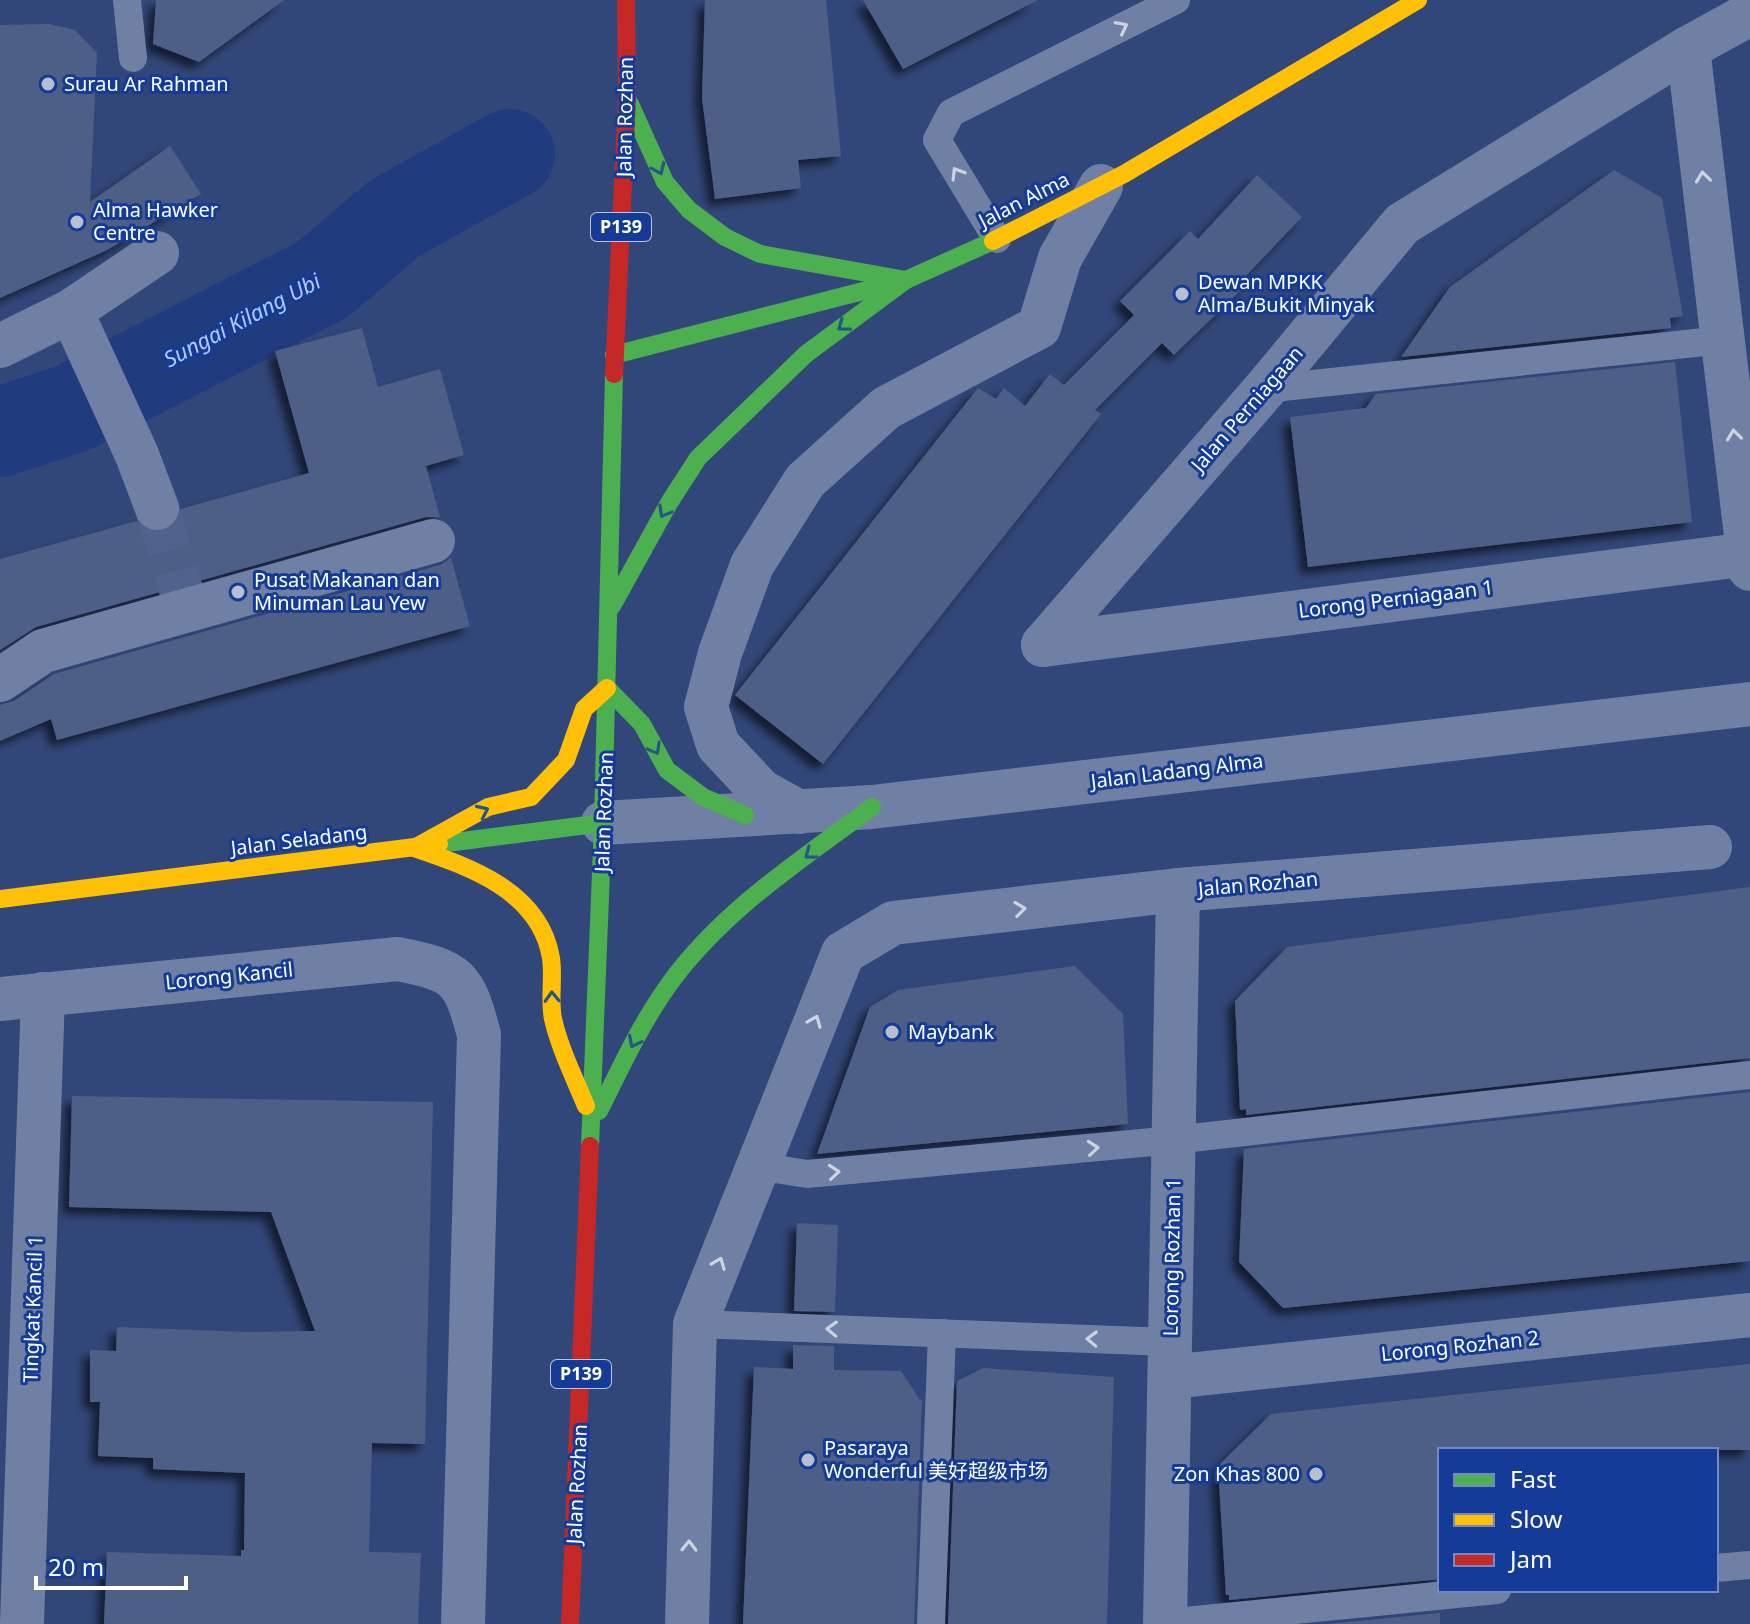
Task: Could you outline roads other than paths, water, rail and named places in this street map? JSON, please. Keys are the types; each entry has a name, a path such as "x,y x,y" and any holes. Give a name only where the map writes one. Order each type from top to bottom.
{"main road":[{"name":"Jalan Rozhan","path":"570,1624 603,823 614,355 627,98 626,0"},
{"name":"Jalan Alma","path":"614,355 906,280 997,239 1101,186 1418,0"},
{"path":"627,98 665,182 689,210 725,237 760,254 906,280"},
{"path":"610,611 669,503 698,458 806,354 906,280"},
{"path":"414,848 488,807 531,797 566,760 584,709 607,688 642,724 667,770 703,797 745,815"},
{"path":"592,1124 647,1017 685,964 719,928 767,886 872,807"},
{"name":"Jalan Seladang","path":"0,899 603,823"},
{"path":"414,848 472,867 521,899 537,918 551,957 551,1008 592,1124"}],"street":[{"name":"Jalan Perniagaan","path":"1043,645 1265,389 1402,224 1688,48 1750,14"},
{"path":"1688,48 1749,561"},
{"path":"799,812 761,791 718,745 706,707 720,653 752,565 805,481 886,408 1039,327 1060,258 1101,186"},
{"path":"0,346 78,328 157,253"},
{"path":"78,328 137,455 157,508"},
{"path":"0,680 43,651 433,541"},
{"name":"Lorong Perniagaan 1","path":"1043,645 1749,561"},
{"name":"Jalan Ladang Alma","path":"603,823 872,807 1750,704"},
{"name":"Jalan Rozhan","path":"687,1624 695,1324 843,953 893,923 1178,890 1710,847"},
{"name":"Lorong Rozhan 1","path":"1165,1624 1178,890"},
{"name":"Lorong Kancil","path":"0,999 398,959 433,966 454,978 469,998 479,1035 463,1624"},
{"name":"Tingkat Kancil 1","path":"22,1624 12,1580 43,994"},
{"name":"Lorong Rozhan 2","path":"1170,1360 1750,1315"}],"lane":[{"path":"127,0 133,58"},
{"path":"997,239 937,140 951,113 1176,0"},
{"path":"1265,389 1723,340"},
{"path":"757,1166 807,1174 1174,1140 1750,1075"},
{"path":"695,1324 942,1333 1170,1360"},
{"path":"931,1624 942,1333"},
{"path":"1718,1568 1750,1565"},
{"path":"1165,1624 1477,1592"}],"waterway":[{"name":"Sungai Kilang Ubi","path":"0,432 73,408 322,280 395,218 510,154"}],"tunnel":[{"path":"157,508 187,610"}],"place":[{"name":"Surau Ar Rahman","path":"48,84"},
{"name":"Alma Hawker Centre","path":"77,222"},
{"name":"Dewan MPKK Alma/Bukit Minyak","path":"1182,294"},
{"name":"Pusat Makanan dan Minuman Lau Yew","path":"238,592"},
{"name":"Maybank","path":"892,1032"},
{"name":"Pasaraya Wonderful 美好超级市场","path":"808,1460"},
{"name":"Zon Khas 800","path":"1316,1474"}]}
